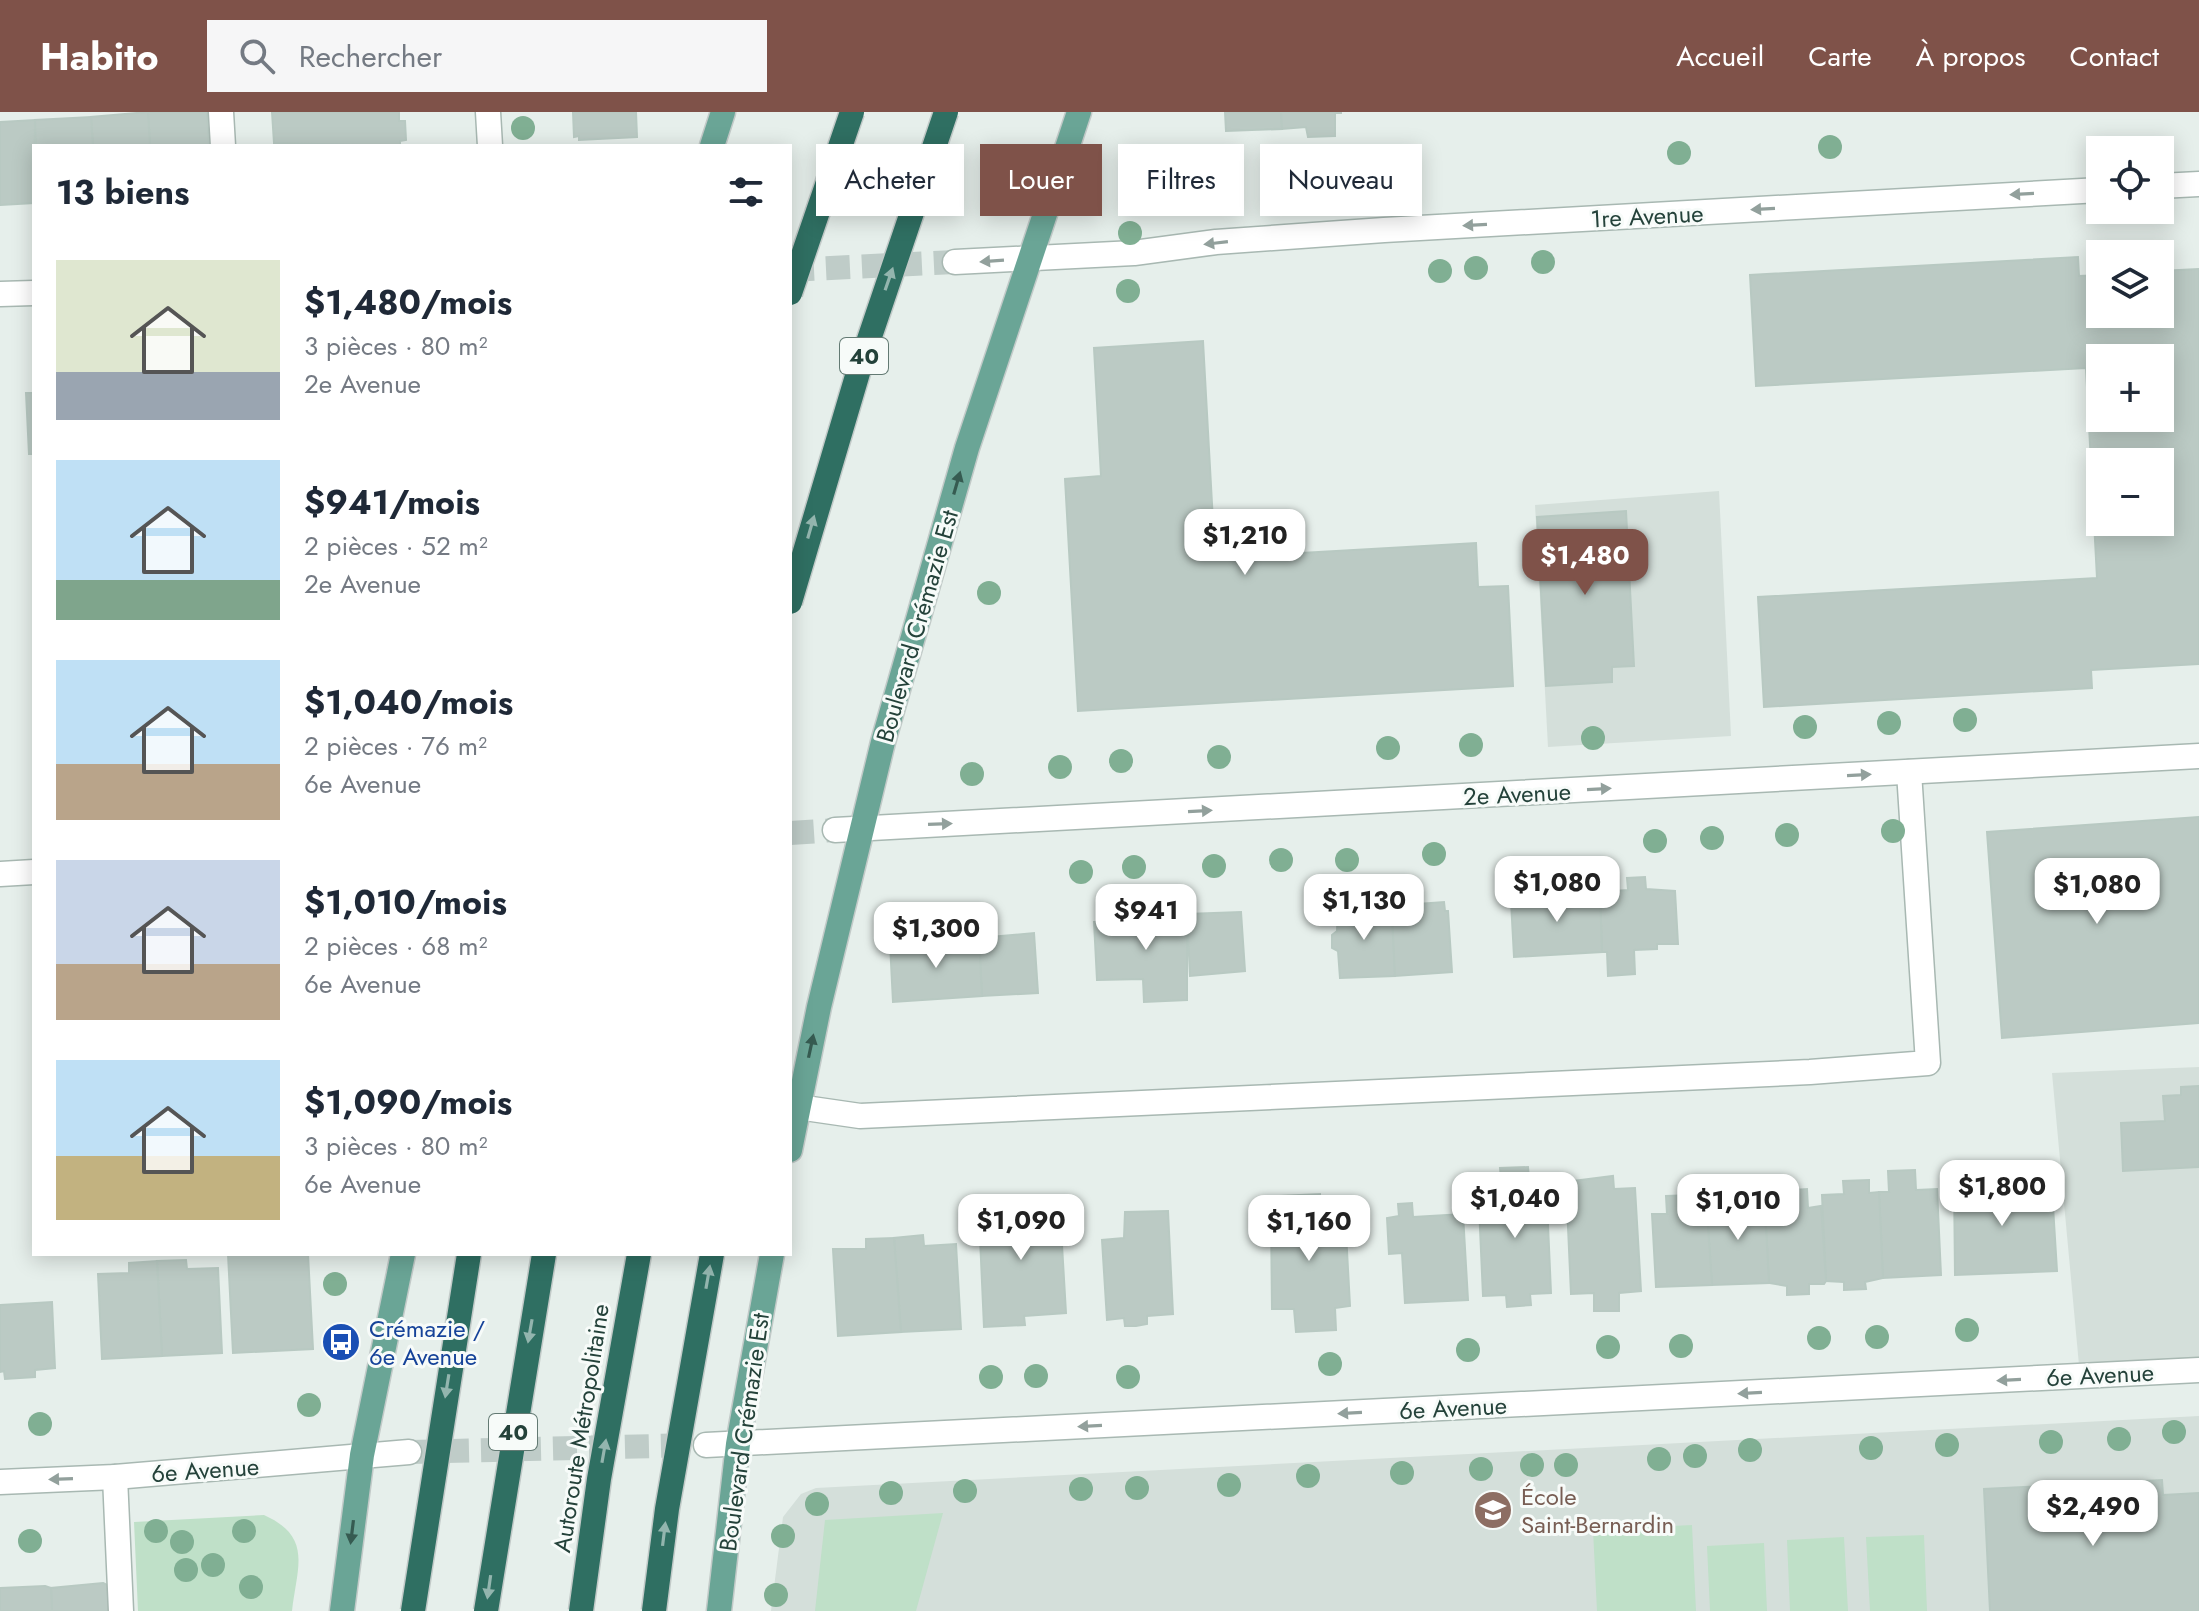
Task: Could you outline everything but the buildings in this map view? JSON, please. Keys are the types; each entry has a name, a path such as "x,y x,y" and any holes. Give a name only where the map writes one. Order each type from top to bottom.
{"highway":[{"path":"792,287 852,112"},
{"name":"40","path":"792,595 851,395 946,112"},
{"path":"413,1611 469,1256"},
{"name":"40","path":"486,1611 544,1256"},
{"name":"Autoroute Métropolitaine","path":"581,1611 599,1479 639,1256"},
{"path":"654,1611 667,1509 712,1256"}],"main road":[{"path":"713,144 723,112"},
{"name":"Boulevard Crémazie Est","path":"792,1139 883,742 967,448 1079,112"},
{"path":"342,1611 362,1455 403,1256"},
{"name":"Boulevard Crémazie Est","path":"719,1611 738,1444 772,1256"}],"street":[{"path":"221,112 223,144"},
{"path":"488,112 490,144"},
{"path":"2174,185 2199,184"},
{"name":"1re Avenue","path":"955,262 1029,259 1384,230 2086,191"},
{"path":"0,294 32,293"},
{"name":"2e Avenue","path":"835,830 2199,756"},
{"path":"798,1107 860,1116 1810,1072 1928,1063 1909,772"},
{"path":"0,874 32,872"},
{"name":"6e Avenue","path":"706,1445 2199,1370"},
{"name":"6e Avenue","path":"0,1482 115,1477 409,1452"},
{"path":"115,1477 121,1611"}],"shaded area":[{"path":"1719,491 1731,736 1548,747 1535,505"},
{"path":"2199,1067 2199,1370 2080,1376 2052,1073"},
{"name":"École Saint-Bernardin","path":"2199,1416 2199,1611 771,1611 783,1517 801,1494 816,1488"}],"green space":[{"path":"943,1513 916,1611 815,1611 825,1520"},
{"path":"264,1515 290,1533 296,1543 298,1567 292,1611 138,1611 134,1522"},
{"path":"1692,1525 1696,1611 1597,1611 1593,1530"},
{"path":"1924,1535 1927,1611 1870,1611 1866,1537"},
{"path":"1844,1537 1848,1611 1790,1611 1787,1540"},
{"path":"1764,1543 1767,1611 1710,1611 1707,1546"}],"tunnel":[{"path":"792,270 955,262"},
{"path":"792,833 835,830"},
{"path":"409,1452 696,1445"}],"place":[{"name":"Crémazie / 6e Avenue","path":"341,1342"},
{"name":"École Saint-Bernardin","path":"1493,1510"}]}
